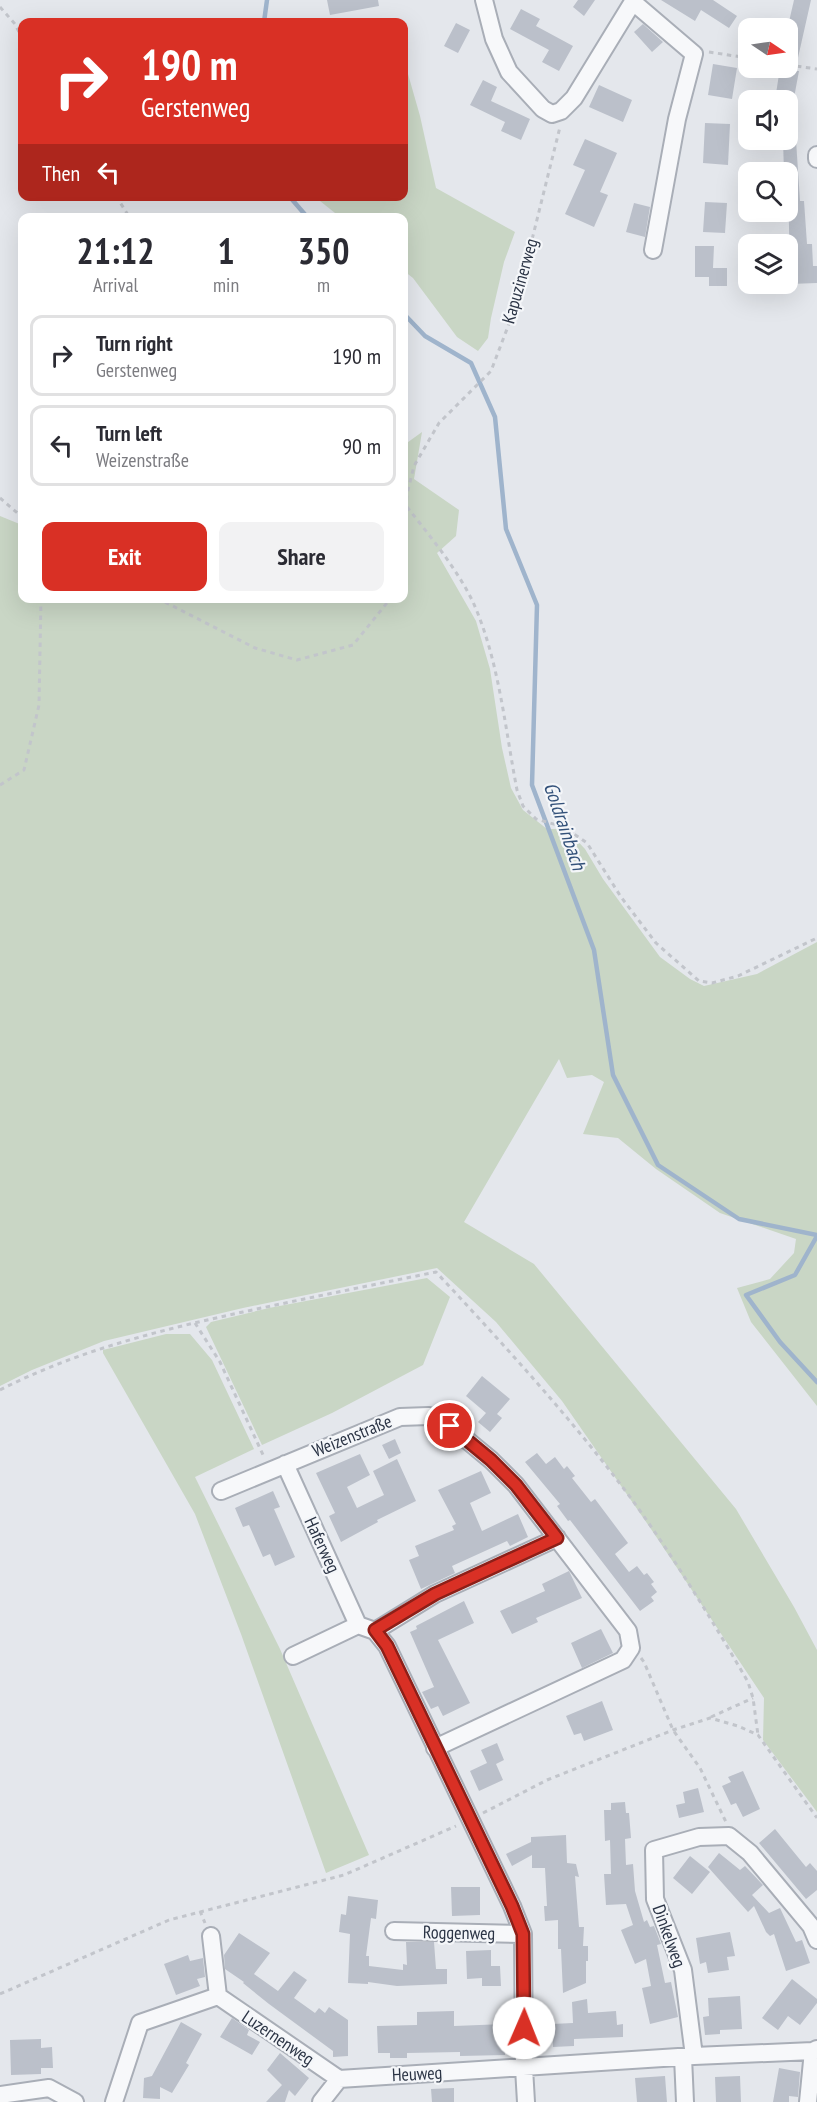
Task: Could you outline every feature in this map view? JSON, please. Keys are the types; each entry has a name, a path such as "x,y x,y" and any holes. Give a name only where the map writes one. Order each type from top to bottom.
{"street":[{"path":"484,0 494,39 509,72 543,109 552,114 561,111 574,98 634,1 693,54 677,119 653,250"},
{"name":"Weizenstraße","path":"221,1491 400,1417 429,1416 450,1426 491,1460 516,1485 628,1631 631,1648"},
{"name":"Haferweg","path":"277,1466 358,1626"},
{"path":"375,1630 435,1594 557,1538"},
{"path":"293,1656 358,1626 375,1630 387,1646 512,1906 523,1934 526,2102"},
{"path":"435,1748 623,1660 631,1648"},
{"path":"729,1836 750,1853 811,1926 817,1940"},
{"name":"Dinkelweg","path":"688,2056 683,1970 655,1899 654,1850 699,1837 729,1836"},
{"name":"Roggenweg","path":"394,1931 523,1934"},
{"path":"114,2102 140,2023 218,1996 211,1936"},
{"name":"Luzernenweg","path":"218,1996 339,2079"},
{"path":"524,2068 688,2056 815,2050 808,2102"},
{"path":"685,2102 688,2056"},
{"name":"Heuweg","path":"339,2079 524,2068"},
{"path":"321,2102 339,2079"},
{"path":"0,2095 49,2088 75,2102"}],"path":[{"path":"0,7 18,30"},
{"path":"693,54 704,51 738,56"},
{"path":"798,66 817,69"},
{"name":"Kapuzinerweg","path":"408,487 414,466 439,423 491,371 515,308 560,131 561,111"},
{"path":"0,498 18,514"},
{"path":"408,508 443,554 472,601 492,658 517,790 523,806 536,819 564,827 587,843 621,897 656,943 699,981 712,983 738,976 817,938"},
{"path":"0,785 24,770 39,705 41,603"},
{"path":"167,603 255,648 297,660 353,645 387,603"},
{"path":"195,1323 220,1362 277,1466"},
{"path":"631,1648 644,1662 673,1730 700,1768 727,1824 729,1836"},
{"path":"0,1994 169,1920 344,1875 469,1820 547,1780 673,1730 710,1718 753,1698"},
{"path":"710,1718 738,1726 758,1735 817,1818"}],"green space":[{"path":"408,74 436,188 515,232 504,262 488,338 478,351 457,337 408,274 408,213 335,213 320,201 408,201"},
{"path":"422,432 414,479 459,510 456,536 437,553 476,621 490,669 502,748 511,788 523,810 547,829 559,827 569,832 585,849 603,879 660,957 690,979 704,986 757,974 817,942 817,1406 751,1322 737,1288 770,1279 794,1253 796,1239 720,1213 656,1169 618,1138 583,1134 604,1082 592,1075 567,1078 559,1059 464,1222 534,1264 736,1509 817,1650 817,1812 763,1740 764,1698 562,1401 496,1322 437,1268 243,1308 104,1341 32,1370 0,1386 0,516 18,523 18,603 408,603 408,442"},
{"path":"427,1278 450,1297 423,1365 332,1413 262,1445 206,1327 211,1322 269,1308"},
{"path":"166,1334 190,1334 212,1360 254,1449 195,1477 280,1649 369,1855 326,1873 241,1634 195,1514 103,1353 103,1350"}],"building":[{"path":"327,0 378,0 379,6 330,15"},
{"path":"578,0 595,0 584,16 573,7"},
{"path":"661,0 713,0 737,16 729,28 701,10 695,21"},
{"path":"794,0 811,0 798,58 798,18 790,18"},
{"path":"521,9 540,19 536,26 573,46 559,71 542,62 549,50 510,29"},
{"path":"456,23 470,30 458,53 444,46"},
{"path":"643,24 663,42 652,52 634,32"},
{"path":"713,64 737,68 732,99 708,95"},
{"path":"778,78 798,78 795,90 777,90"},
{"path":"483,80 497,87 491,101 530,119 521,140 501,131 505,122 470,105"},
{"path":"599,85 632,100 623,122 589,107"},
{"path":"705,123 730,124 728,165 703,163"},
{"path":"585,139 617,153 600,192 608,195 594,227 565,214 585,170 573,165"},
{"path":"783,150 797,150 797,162 784,162"},
{"path":"798,170 800,201 804,201 807,244 812,244 813,266 817,266 817,283 798,284 798,234 789,234 789,222 798,222"},
{"path":"705,202 727,203 725,233 703,232"},
{"path":"634,203 650,207 645,237 626,232"},
{"path":"695,246 714,246 713,268 727,268 727,286 709,286 709,277 695,277"},
{"path":"482,1376 510,1399 497,1414 502,1418 490,1432 478,1422 486,1413 466,1396"},
{"path":"395,1439 401,1453 389,1459 382,1445"},
{"path":"537,1453 546,1464 555,1457 564,1469 567,1466 575,1476 572,1478 591,1502 595,1499 628,1543 615,1554 629,1572 637,1566 644,1575 647,1573 654,1582 651,1584 657,1592 651,1597 654,1601 640,1611 570,1520 568,1521 557,1506 560,1504 525,1462"},
{"path":"360,1454 370,1475 347,1487 357,1508 384,1495 373,1471 397,1459 416,1501 377,1520 378,1522 341,1542 329,1516 335,1513 316,1473"},
{"path":"481,1471 491,1493 470,1503 482,1531 518,1514 528,1537 510,1546 507,1541 452,1566 455,1573 421,1589 409,1560 419,1556 415,1546 454,1530 452,1526 456,1524 438,1490"},
{"path":"273,1491 280,1507 274,1509 295,1557 275,1566 270,1554 263,1557 249,1525 243,1527 235,1508"},
{"path":"569,1571 582,1598 536,1618 538,1622 512,1634 500,1611 545,1591 542,1584"},
{"path":"464,1601 474,1623 438,1640 470,1703 443,1716 438,1706 431,1709 422,1692 434,1687 410,1632 417,1629 416,1626"},
{"path":"601,1629 613,1653 582,1668 571,1643"},
{"path":"602,1701 613,1730 584,1741 581,1733 574,1735 566,1716"},
{"path":"497,1743 504,1760 496,1764 503,1780 479,1791 470,1771 487,1763 481,1750"},
{"path":"743,1771 760,1809 743,1817 736,1803 731,1805 722,1786 731,1782 728,1777"},
{"path":"698,1788 704,1812 679,1818 676,1805 685,1803 683,1792"},
{"path":"625,1802 626,1813 629,1813 631,1838 625,1839 626,1865 633,1864 635,1891 644,1922 647,1920 650,1927 654,1926 661,1944 657,1945 665,1983 671,1982 678,2017 650,2024 642,1988 651,1986 646,1959 635,1964 621,1930 633,1925 626,1904 606,1905 604,1874 611,1874 610,1840 605,1841 604,1810 611,1810 611,1803"},
{"path":"775,1829 806,1867 810,1863 817,1871 817,1890 806,1899 759,1843"},
{"path":"566,1835 567,1863 576,1864 579,1877 575,1876 579,1927 584,1927 583,1946 588,1946 588,1961 586,1961 586,1983 563,1993 561,1949 558,1949 558,1920 545,1921 544,1906 547,1906 545,1868 532,1868 532,1855 512,1866 506,1854 531,1842 531,1837"},
{"path":"719,1853 740,1870 745,1866 763,1885 752,1895 769,1913 780,1908 796,1942 802,1940 810,1963 786,1971 774,1934 770,1936 766,1932 754,1906 748,1912 708,1867"},
{"path":"690,1856 710,1872 692,1894 673,1878"},
{"path":"451,1887 480,1887 480,1915 452,1916"},
{"path":"348,1896 378,1900 376,1919 371,1918 366,1956 369,1956 369,1966 403,1970 403,1964 407,1965 406,1942 434,1942 436,1969 447,1969 447,1984 397,1986 368,1982 368,1984 348,1983 350,1934 339,1932 341,1914 346,1915"},
{"path":"730,1932 735,1956 727,1957 729,1970 708,1973 706,1962 700,1964 696,1938"},
{"path":"239,1933 270,1953 254,1974 278,1991 294,1971 307,1980 294,1998 315,2013 319,2008 325,2013 329,2007 348,2020 348,2056 333,2057 333,2051 225,1969 224,1955"},
{"path":"491,1950 491,1966 500,1966 501,1986 482,1986 482,1978 467,1979 466,1951"},
{"path":"188,1955 190,1961 203,1958 205,1977 197,1979 200,1986 176,1995 164,1964"},
{"path":"792,1979 817,1999 817,2003 800,2025 788,2016 778,2030 762,2018"},
{"path":"740,1996 742,2029 720,2030 720,2034 705,2035 703,2017 709,2016 708,1998"},
{"path":"587,1999 588,2013 616,2011 617,2025 623,2024 623,2037 574,2039 574,2046 553,2047 552,2024 573,2023 572,2002"},
{"path":"454,2011 454,2026 505,2024 505,2055 460,2056 460,2052 407,2053 407,2058 390,2058 390,2053 378,2053 377,2026 417,2025 417,2012"},
{"path":"232,2018 249,2030 247,2035 260,2042 252,2055 220,2037"},
{"path":"181,2022 202,2034 186,2063 189,2065 172,2093 160,2087 160,2099 143,2098 144,2078 152,2076"},
{"path":"41,2039 41,2048 52,2047 53,2068 41,2068 41,2074 11,2075 10,2040"},
{"path":"280,2053 309,2078 295,2096 289,2090 285,2102 266,2102 282,2085 267,2070"},
{"path":"779,2068 800,2072 798,2097 789,2096 789,2102 773,2102"},
{"path":"665,2076 667,2102 637,2102 635,2078"},
{"path":"740,2076 741,2102 716,2102 715,2077"},
{"path":"454,2088 454,2102 432,2102 431,2089"}],"waterway":[{"name":"Goldrainbach","path":"265,18 267,0"},
{"name":"Goldrainbach","path":"293,201 304,213"},
{"name":"Goldrainbach","path":"408,318 425,336 471,363 495,417 506,529 537,605 532,785 594,950 613,1075 658,1165 739,1219 817,1235"},
{"name":"Goldrainbach","path":"817,1236 795,1275 746,1295 780,1342 817,1382"}],"route":[{"path":"450,1426 491,1460 516,1485 557,1538 435,1594 375,1630 387,1646 512,1906 523,1934 524,2028"}]}
